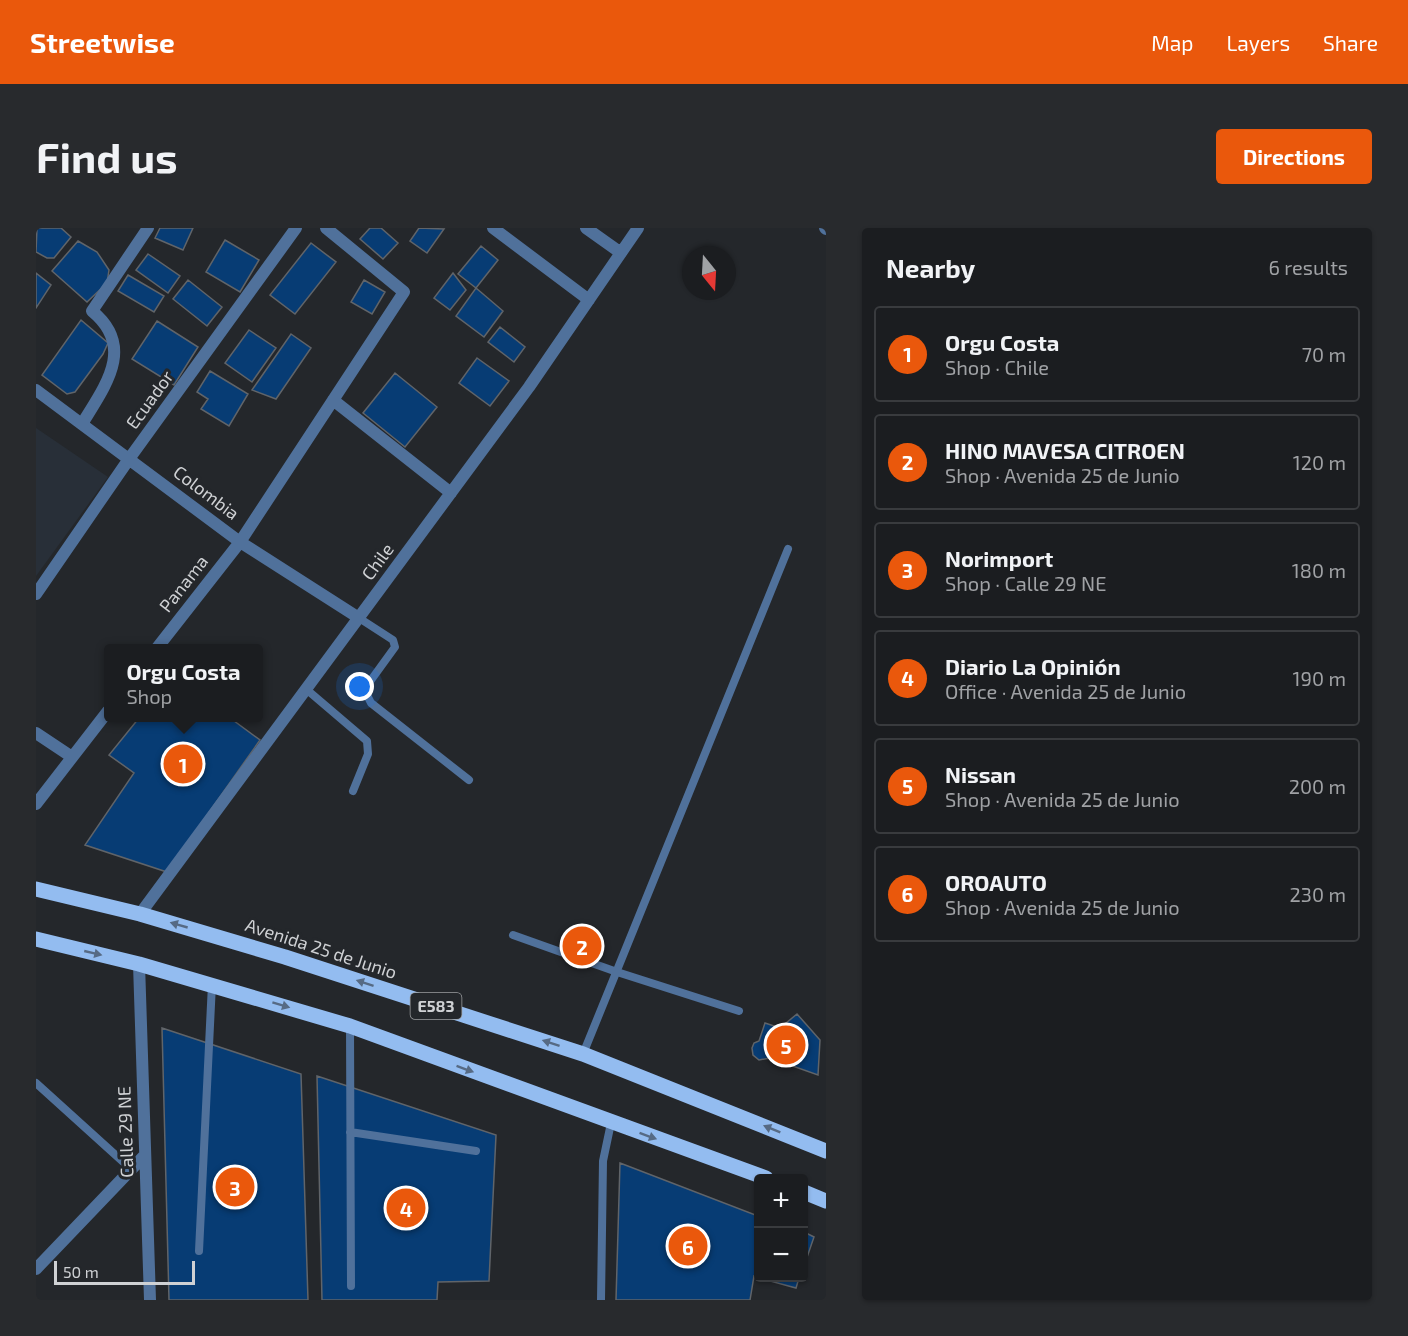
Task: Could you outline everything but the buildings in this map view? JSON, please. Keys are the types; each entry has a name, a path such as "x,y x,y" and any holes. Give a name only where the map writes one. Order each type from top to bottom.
{"main road":[{"name":"Avenida 25 de Junio","path":"36,889 140,914 285,957 583,1054 826,1150"},
{"path":"36,939 212,984 350,1026 754,1175"},
{"path":"808,1194 826,1201"}],"street":[{"path":"82,424 110,377 114,362 111,333 104,321 92,310 148,228"},
{"name":"Ecuador","path":"36,594 129,459 296,228"},
{"name":"Panama","path":"160,644 240,542 405,292 326,228"},
{"path":"493,228 589,300"},
{"path":"586,228 621,253"},
{"name":"Chile","path":"140,914 529,387 638,228"},
{"name":"Colombia","path":"36,390 240,542 359,618"},
{"path":"333,400 451,493"},
{"path":"36,804 104,716"},
{"path":"36,733 72,757"},
{"name":"Calle 29 NE","path":"139,964 150,1300"},
{"path":"36,1269 145,1155"}],"lane":[{"path":"583,1054 788,549"},
{"path":"359,618 393,640 395,644 366,687 371,703 470,780"},
{"path":"306,689 367,741 368,754 352,791"},
{"path":"513,935 617,972 739,1011"},
{"path":"199,1251 212,984"},
{"path":"350,1026 351,1286"},
{"path":"36,1083 131,1169"},
{"path":"601,1300 603,1161 611,1123"},
{"path":"350,1132 476,1151"}],"shaded area":[{"path":"36,428 108,477 36,576"}],"place":[{"name":"Orgu Costa","path":"183,764"},
{"name":"HINO MAVESA CITROEN","path":"582,946"},
{"name":"Nissan","path":"786,1045"},
{"name":"Norimport","path":"235,1187"},
{"name":"Diario La Opinión","path":"406,1208"},
{"name":"OROAUTO","path":"688,1246"}]}
